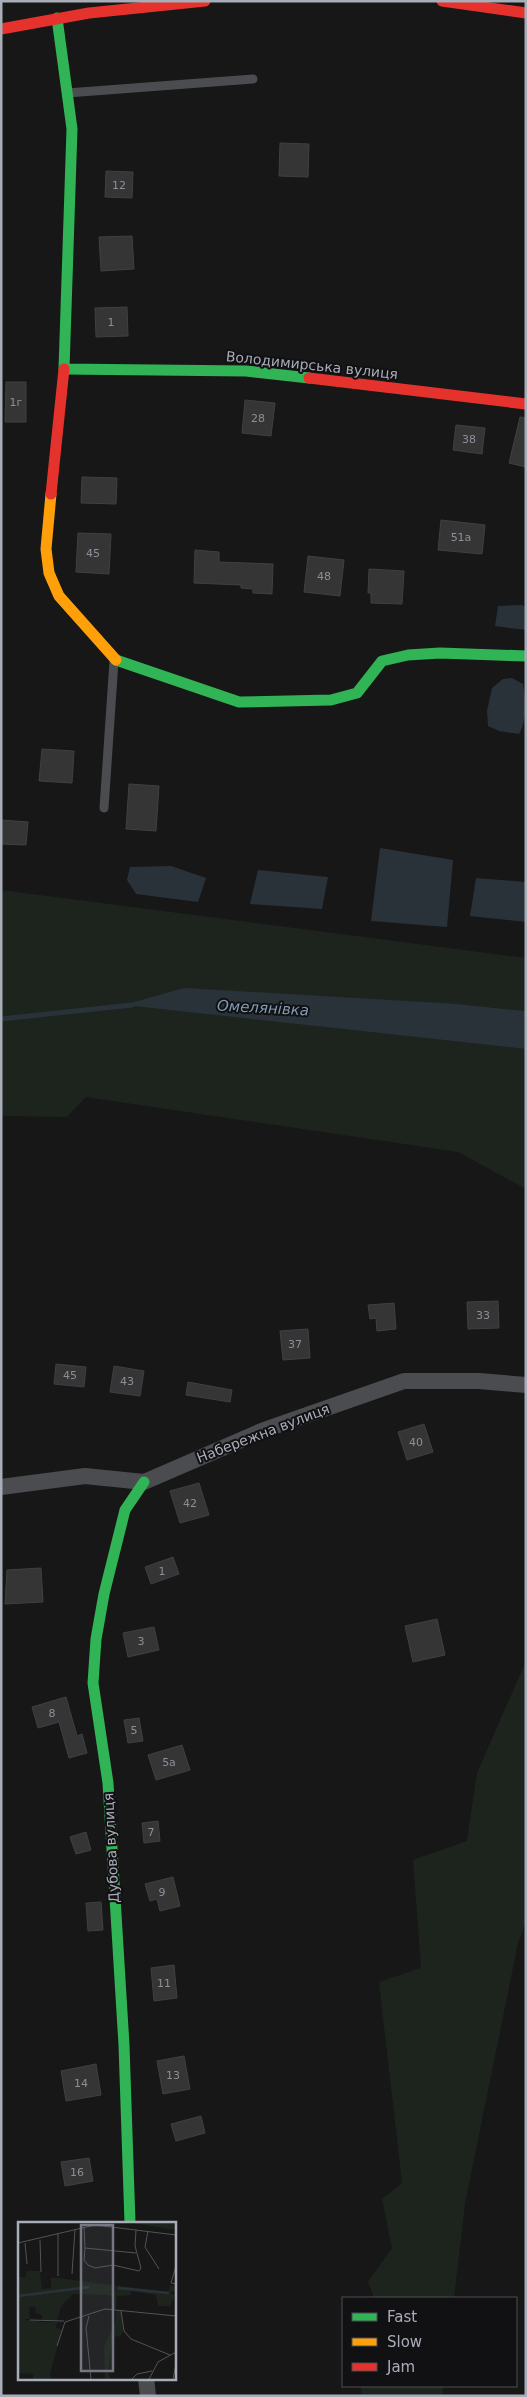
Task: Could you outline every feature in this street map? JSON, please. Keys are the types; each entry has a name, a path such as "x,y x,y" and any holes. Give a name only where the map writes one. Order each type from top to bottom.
{"street":[{"path":"1,29 58,18 89,7 205,1"},
{"path":"442,1 526,13"},
{"path":"58,18 72,129 64,369 46,549 49,573 59,596 114,659 239,702 331,700 358,693 382,662 408,654 440,653 526,656"},
{"name":"Володимирська вулиця","path":"64,369 246,371 526,404"},
{"name":"Набережна вулиця","path":"1,1487 85,1476 144,1482 264,1430 404,1381 479,1381 526,1385"},
{"name":"Дубова вулиця","path":"130,2222 124,2044 108,1783 93,1683 96,1639 104,1594 125,1510 144,1482"},
{"path":"146,2380 148,2396"}],"lane":[{"path":"67,93 253,79"},
{"path":"104,808 114,659"}],"shaded area":[{"path":"1,890 526,958 526,1011 457,1004 126,1005 526,1049 526,1189 458,1152 86,1097 67,1117 1,1116"},
{"path":"526,1661 526,1921 518,1943 465,2204 454,2297 374,2297 368,2282 392,2248 382,2199 402,2183 379,1982 421,1968 413,1860 467,1841 477,1773"},
{"path":"361,2387 443,2387 443,2396 362,2396"}],"water":[{"path":"522,605 526,607 526,630 495,626 498,606"},
{"path":"512,678 523,684 524,690 525,717 519,734 499,731 488,726 487,711 492,688 503,679"},
{"path":"380,848 453,860 447,927 371,921"},
{"path":"171,866 206,878 198,902 136,894 127,880 130,867"},
{"path":"258,870 328,877 322,909 250,904"},
{"path":"476,878 526,882 526,922 470,916"},
{"path":"184,988 457,1004 526,1011 526,1049 124,1005"}],"building":[{"path":"280,143 309,144 308,177 279,176"},
{"path":"106,171 133,172 132,198 105,197"},
{"path":"132,236 134,269 101,271 99,237"},
{"path":"127,307 128,336 96,337 95,308"},
{"path":"6,382 26,382 26,422 5,422"},
{"path":"245,400 275,403 271,436 242,433"},
{"path":"520,417 526,418 526,467 509,463"},
{"path":"456,425 485,428 482,454 453,450"},
{"path":"82,477 117,478 116,504 81,503"},
{"path":"441,520 485,525 482,554 438,550"},
{"path":"78,533 111,534 109,574 76,572"},
{"path":"195,550 219,552 219,562 273,564 272,594 253,593 253,589 241,588 241,585 194,583"},
{"path":"308,556 344,560 340,596 304,592"},
{"path":"369,569 404,571 402,604 371,603 371,593 368,593"},
{"path":"42,749 74,751 72,783 39,781"},
{"path":"129,784 159,786 156,831 126,829"},
{"path":"1,820 28,822 26,845 1,844"},
{"path":"498,1301 499,1328 468,1329 467,1302"},
{"path":"394,1303 396,1329 377,1331 376,1318 370,1319 368,1305"},
{"path":"308,1329 310,1358 283,1360 280,1331"},
{"path":"56,1364 86,1367 84,1387 54,1384"},
{"path":"114,1366 144,1371 140,1396 110,1392"},
{"path":"188,1382 232,1390 230,1402 186,1395"},
{"path":"424,1424 433,1452 407,1460 398,1432"},
{"path":"199,1483 209,1515 180,1523 170,1491"},
{"path":"173,1557 179,1574 151,1584 145,1567"},
{"path":"41,1568 43,1602 5,1604 7,1570"},
{"path":"437,1619 445,1655 413,1662 405,1626"},
{"path":"154,1627 159,1650 128,1657 123,1633"},
{"path":"66,1697 77,1736 82,1734 87,1753 69,1758 59,1722 38,1728 32,1707"},
{"path":"139,1718 143,1741 128,1743 124,1720"},
{"path":"182,1745 190,1770 156,1780 148,1755"},
{"path":"158,1821 160,1841 144,1843 142,1823"},
{"path":"86,1832 91,1850 76,1854 70,1837"},
{"path":"173,1877 180,1906 160,1911 157,1899 150,1901 145,1884"},
{"path":"101,1902 103,1930 88,1931 86,1903"},
{"path":"174,1965 177,1998 154,2001 151,1968"},
{"path":"184,2056 190,2089 163,2094 157,2061"},
{"path":"96,2064 101,2095 66,2101 61,2071"},
{"path":"201,2116 205,2133 176,2141 171,2124"},
{"path":"89,2158 93,2181 65,2186 61,2162"}],"waterway":[{"name":"Омелянівка","path":"1,1019 132,1005"}],"traffic: fast":[{"path":"57,18 72,129 64,369 246,371 309,378"},
{"path":"116,660 239,702 331,700 357,693 382,661 408,655 440,653 526,656"},
{"path":"130,2222 124,2045 108,1783 93,1683 96,1639 104,1594 125,1510 144,1482"}],"traffic: slow":[{"path":"51,494 46,549 49,573 59,596 116,660"}],"traffic: jam":[{"path":"1,29 89,13 205,1"},
{"path":"442,1 526,13"},
{"path":"51,494 64,369"},
{"path":"309,378 526,404"}]}
